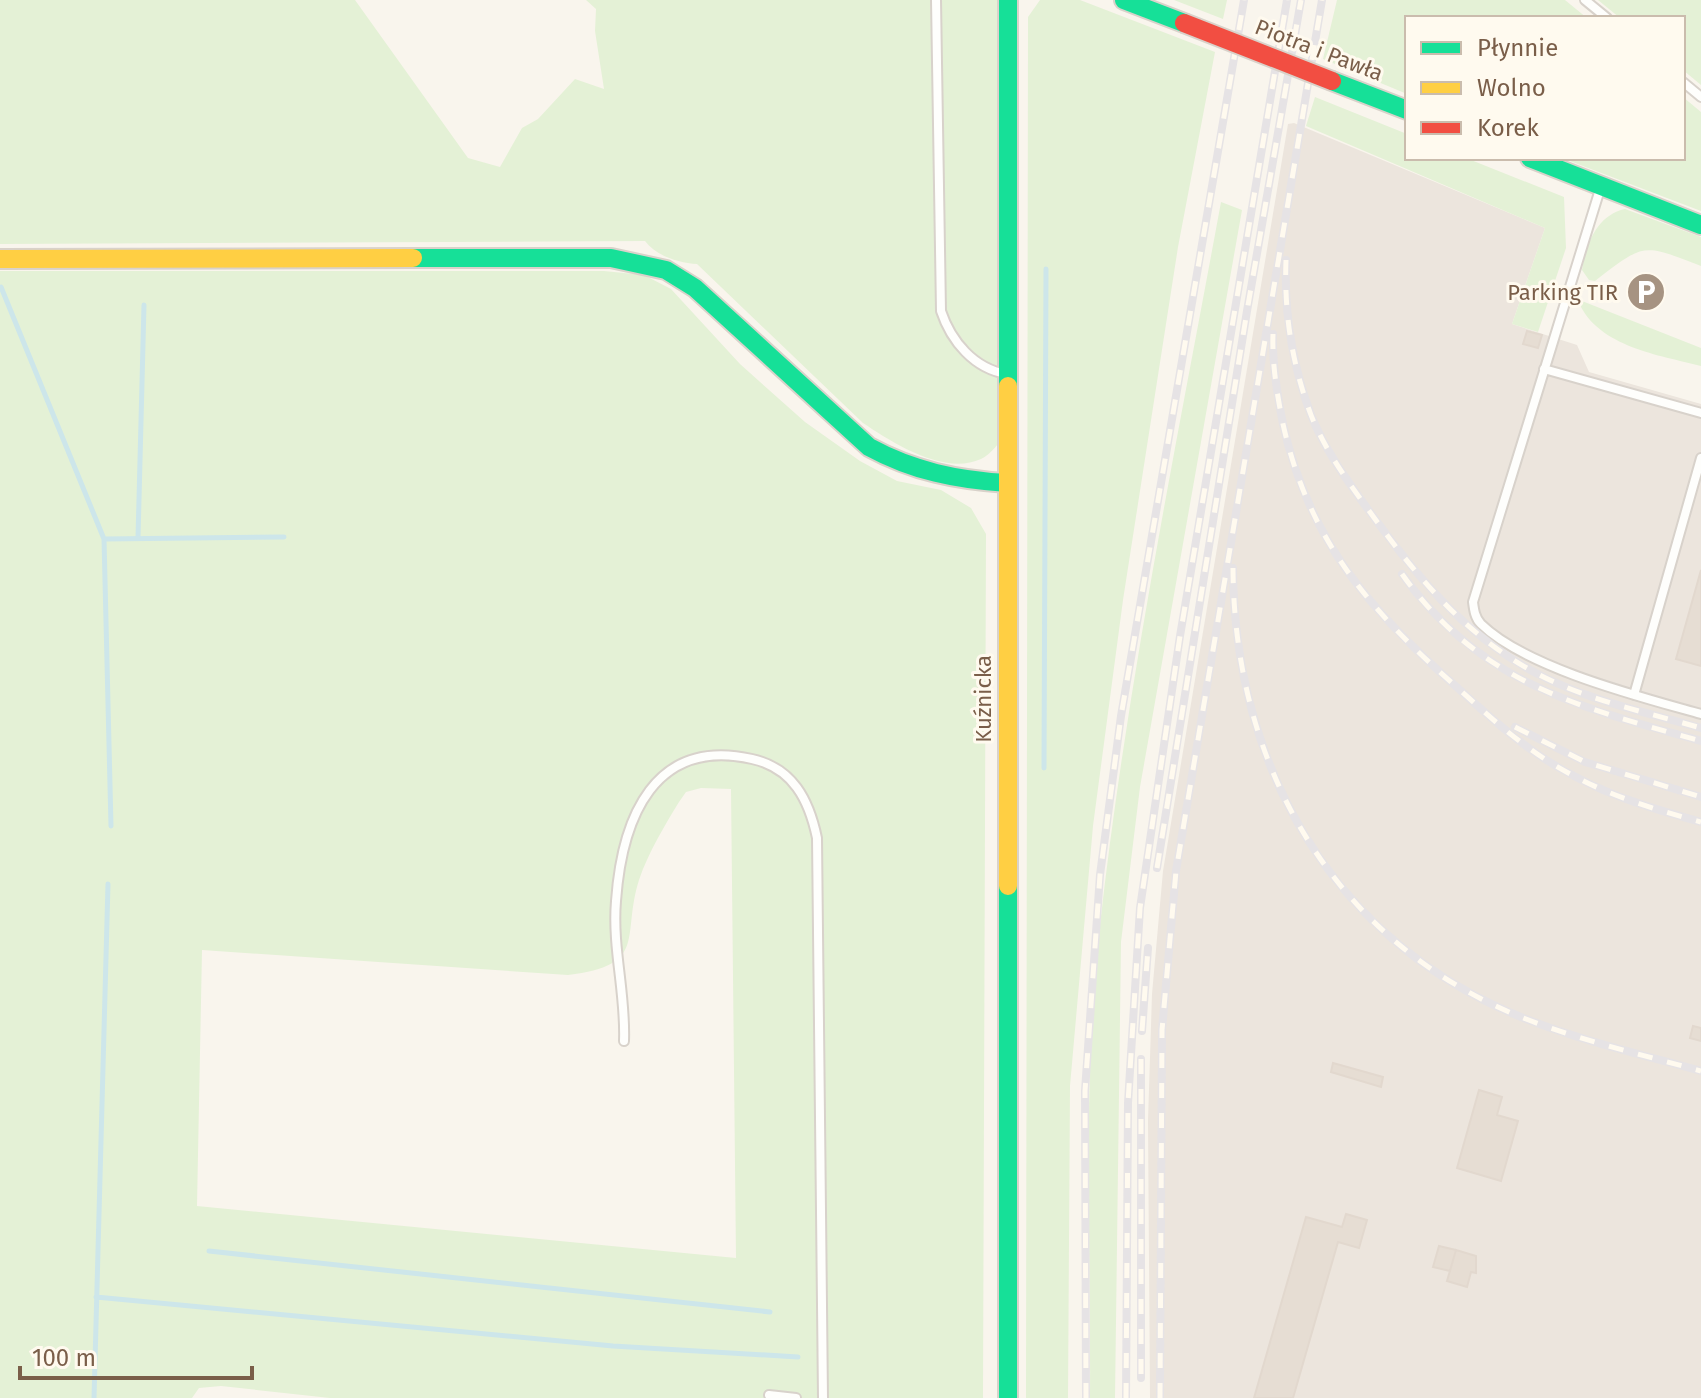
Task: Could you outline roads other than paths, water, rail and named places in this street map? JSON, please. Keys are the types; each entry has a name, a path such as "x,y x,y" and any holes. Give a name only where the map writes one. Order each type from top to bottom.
{"street":[{"name":"Kuźnicka","path":"1008,0 1008,1398"},
{"name":"Piotra i Pawła","path":"1124,0 1405,109"},
{"path":"1535,160 1701,225"},
{"path":"0,259 611,258 642,262 669,270 695,288 835,419 884,456 955,479 1007,483"}],"lane":[{"path":"936,0 941,311 947,330 965,352 993,372 1007,375"},
{"path":"1585,0 1605,16"},
{"path":"1685,84 1701,97"},
{"path":"1601,186 1473,602 1474,612 1480,623 1512,646 1634,695 1701,714"},
{"path":"1544,369 1701,413"},
{"path":"1634,695 1701,458"},
{"path":"624,1041 625,1003 616,901 632,828 646,794 671,766 699,756 754,759 775,767 793,780 804,796 817,838 823,1398"},
{"path":"769,1395 796,1398"}],"waterway":[{"path":"1044,768 1046,269"},
{"path":"1,287 104,539 111,826"},
{"path":"138,538 144,305"},
{"path":"104,539 284,537"},
{"path":"94,1398 108,884"},
{"path":"209,1251 770,1312"},
{"path":"96,1297 613,1346 798,1357"}],"railway":[{"path":"1086,1398 1085,1091 1100,875 1121,716 1244,0"},
{"path":"1126,1398 1128,1103 1140,908 1180,636 1287,0"},
{"path":"1157,868 1301,0"},
{"path":"1160,1398 1162,1030 1176,871 1322,0"},
{"path":"1286,260 1286,300 1291,339 1311,415 1343,475 1441,600 1484,639 1554,682 1595,698 1701,728"},
{"path":"1273,334 1277,390 1294,466 1327,540 1372,603 1428,661 1515,738 1544,759 1606,791 1701,822"},
{"path":"1233,568 1238,641 1252,712 1276,778 1308,840 1349,896 1399,945 1458,986 1548,1027 1701,1071"},
{"path":"1402,574 1432,611 1464,642 1499,666 1573,702 1701,741"},
{"path":"1515,727 1585,762 1701,797"},
{"path":"1142,1031 1148,948"},
{"path":"1141,1059 1141,1378"}],"place":[{"name":"Parking TIR","path":"1646,292"}]}
